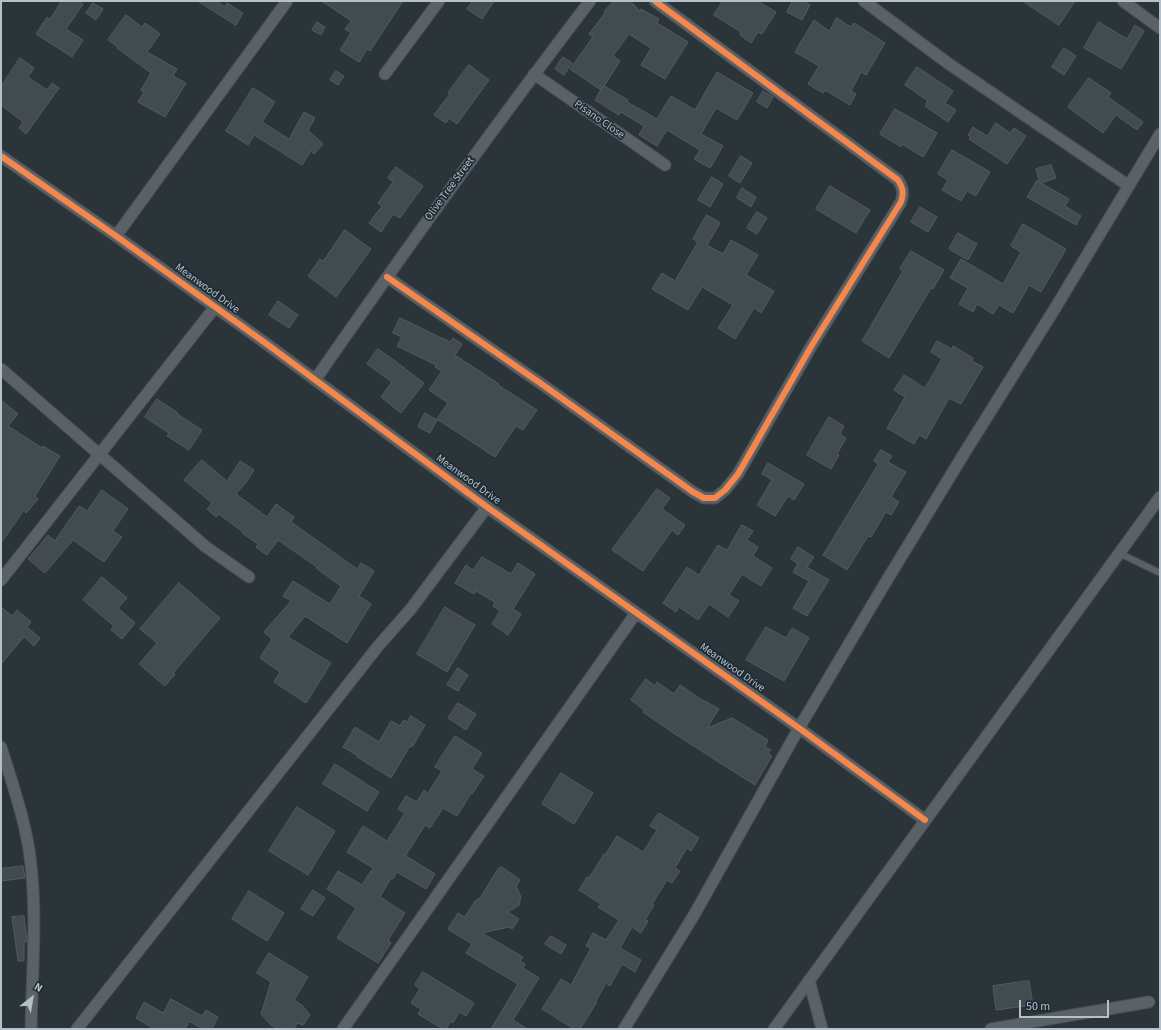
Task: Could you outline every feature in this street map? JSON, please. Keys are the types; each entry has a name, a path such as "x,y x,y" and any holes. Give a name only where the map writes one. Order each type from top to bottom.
{"street":[{"path":"116,236 287,1"},
{"path":"385,74 439,1"},
{"name":"Olive Tree Street","path":"315,380 387,277 534,74 590,1"},
{"path":"387,277 543,385 688,489 704,498 715,498 725,490 738,474 812,345 901,202 904,194 903,187 898,180 655,1"},
{"path":"864,1 949,64 1129,186"},
{"path":"1123,1 1160,28"},
{"name":"Pisano Close","path":"534,74 665,165"},
{"path":"624,1029 694,915 799,728 941,492 1058,304 1160,134"},
{"name":"Meanwood Drive","path":"1,156 264,342 487,506 799,728 925,820"},
{"path":"1,580 215,307"},
{"path":"1,369 206,546 249,577"},
{"path":"774,1029 1160,497"},
{"path":"77,1029 370,658 410,610 487,506"},
{"path":"344,1029 636,613"},
{"path":"1,748 17,797 25,829 31,864 34,906 31,1029"},
{"path":"809,980 822,1029"},
{"path":"991,1029 1149,1002"}],"lane":[{"path":"1119,553 1160,573"}],"building":[{"path":"62,1 78,1 83,4 66,29 83,40 72,57 36,34 47,17 50,19"},
{"path":"198,1 216,1 225,7 227,3 243,13 236,25"},
{"path":"322,1 403,1 370,51 367,49 359,62 340,50 351,33 345,29 351,21"},
{"path":"473,1 494,1 482,19 467,9"},
{"path":"614,1 630,1 640,11 641,9 659,19 657,23 688,42 665,79 641,65 651,48 629,34 613,56 620,61 604,86 628,100 627,102 657,119 671,96 695,110 717,72 753,93 737,120 716,108 701,134 723,146 710,168 694,159 700,150 667,130 657,146 639,135 644,126 621,112 619,115 595,100 601,90 570,69 593,37 589,34 605,13 604,12"},
{"path":"723,1 757,1 776,12 762,34 758,32 751,43 740,35 741,32 714,15"},
{"path":"793,1 803,1 810,5 802,20 787,12"},
{"path":"1023,1 1075,1 1059,25"},
{"path":"93,3 103,9 96,20 86,13"},
{"path":"126,15 142,27 145,23 160,34 147,52 177,69 173,76 186,83 165,117 138,102 144,92 141,90 151,73 108,40"},
{"path":"837,18 851,27 854,23 885,43 866,75 861,72 851,91 856,94 850,105 825,90 823,93 808,84 819,66 795,52 814,20 829,31"},
{"path":"317,22 325,27 321,35 312,30"},
{"path":"1099,22 1127,39 1135,25 1144,31 1121,69 1084,48"},
{"path":"1064,48 1076,56 1064,75 1052,67"},
{"path":"563,57 572,63 564,75 555,69"},
{"path":"20,58 34,68 28,77 47,90 52,83 59,88 26,134 19,128 23,122 1,105 1,87"},
{"path":"469,65 489,80 457,124 449,118 446,123 434,115"},
{"path":"917,67 953,91 945,103 956,110 948,122 925,106 928,101 905,85"},
{"path":"336,71 344,76 338,85 330,80"},
{"path":"1089,78 1111,93 1108,97 1143,122 1137,130 1116,115 1103,133 1068,107"},
{"path":"253,88 275,102 262,122 289,139 304,112 315,118 308,130 323,144 314,154 311,151 302,165 254,135 248,145 226,131"},
{"path":"763,91 773,97 767,108 757,102"},
{"path":"895,109 937,133 923,157 902,144 901,147 880,134"},
{"path":"996,123 1010,133 1014,128 1026,136 1007,164 969,139 971,137 968,135 973,127 987,136"},
{"path":"952,150 990,172 976,196 967,191 961,201 942,190 948,180 938,174"},
{"path":"741,156 752,163 740,183 729,176"},
{"path":"1051,165 1056,178 1041,183 1069,199 1065,206 1081,216 1076,225 1027,197 1037,180 1040,183 1036,169"},
{"path":"396,167 423,186 400,218 393,214 381,232 369,223 382,206 378,203 393,182 388,178"},
{"path":"712,177 723,184 710,207 698,200"},
{"path":"830,186 870,210 856,233 816,209"},
{"path":"742,188 756,197 751,207 737,198"},
{"path":"920,207 937,217 928,232 911,222"},
{"path":"757,212 767,218 757,234 747,228"},
{"path":"707,215 720,223 707,245 723,254 731,240 758,255 746,275 774,291 761,313 754,308 735,339 718,328 733,305 702,287 688,310 652,289 662,273 675,281 698,242 693,239"},
{"path":"1023,224 1066,249 1041,292 1029,285 1013,313 999,305 993,314 977,304 973,312 959,304 968,288 950,278 961,259 1003,284 1021,252 1011,246"},
{"path":"345,230 371,249 336,297 308,276 320,259 323,261"},
{"path":"958,233 977,244 968,260 949,249"},
{"path":"911,251 944,270 933,289 931,288 889,358 862,341 903,271 900,269"},
{"path":"278,301 298,315 289,328 269,315"},
{"path":"400,318 450,342 453,338 462,344 455,355 537,410 523,430 516,426 495,457 437,419 448,403 429,390 442,371 435,367 436,365 397,346 402,337 393,333"},
{"path":"937,341 952,349 953,346 973,358 972,361 983,367 961,404 949,398 926,439 919,435 914,444 887,428 905,397 894,390 904,375 925,388 942,359 931,352"},
{"path":"378,349 424,383 401,413 381,397 392,382 367,364"},
{"path":"157,399 202,430 189,450 167,436 169,433 145,417"},
{"path":"1,400 18,414 8,426 42,448 43,446 60,456 35,496 38,499 26,513 24,510 1,543"},
{"path":"425,413 437,420 430,433 418,427"},
{"path":"829,417 844,426 840,434 846,438 831,469 807,455"},
{"path":"881,450 892,456 888,462 906,472 891,497 899,502 891,515 886,512 871,537 868,536 847,570 823,555 876,468 878,464 874,461"},
{"path":"202,460 227,481 240,461 254,470 236,494 267,517 276,504 294,517 291,522 357,569 361,563 374,571 359,596 371,604 347,643 305,616 288,637 331,663 306,703 274,682 280,672 260,658 272,639 264,632 291,601 283,596 293,581 330,604 341,586 278,540 267,555 256,547 258,544 242,533 243,532 219,514 216,517 207,509 212,503 184,480"},
{"path":"768,463 804,484 794,500 788,496 775,516 757,505 772,480 762,474"},
{"path":"657,489 670,498 662,509 685,525 678,535 672,530 643,571 612,550"},
{"path":"102,490 128,509 113,531 122,537 104,562 73,540 45,573 28,559 48,535 55,541 79,506 87,511"},
{"path":"742,525 753,531 747,540 758,547 753,556 772,568 761,586 742,574 729,595 739,601 728,617 709,604 698,620 679,607 676,612 663,603 687,567 699,575 718,545 727,550"},
{"path":"798,547 814,557 807,567 829,580 807,616 793,608 809,581 793,572 798,564 791,559"},
{"path":"482,557 511,574 518,563 535,574 513,609 521,614 508,635 492,624 500,611 493,606 495,602 476,591 474,594 455,583 466,565 473,570"},
{"path":"102,577 127,598 118,608 135,623 122,639 111,630 114,626 83,600"},
{"path":"179,583 220,618 173,673 175,674 165,686 139,664 157,643 140,629"},
{"path":"1,607 12,616 17,610 31,622 27,627 40,638 34,646 24,637 1,664"},
{"path":"445,607 475,625 447,672 417,654"},
{"path":"766,627 786,638 792,628 809,638 784,681 746,660"},
{"path":"458,668 468,675 458,691 447,685"},
{"path":"646,679 655,686 657,682 674,694 680,685 705,702 719,709 707,728 732,718 768,740 765,747 771,750 768,754 772,756 755,785 643,712 644,710 631,700"},
{"path":"458,703 476,714 466,730 448,718"},
{"path":"411,716 425,725 412,747 410,746 391,778 343,747 355,727 379,742 391,721 400,726 404,720 407,722"},
{"path":"455,736 482,753 472,769 484,776 472,794 471,793 457,816 443,808 430,828 425,825 406,855 435,874 426,889 397,872 393,879 391,878 380,897 405,913 388,940 391,943 378,963 337,938 356,908 327,889 338,871 362,885 373,868 347,852 363,826 387,841 405,813 398,809 406,796 417,802 424,790 428,793 442,771 435,767"},
{"path":"335,764 379,792 367,811 323,784"},
{"path":"561,773 593,793 574,824 542,804"},
{"path":"297,807 335,831 308,875 269,851"},
{"path":"659,813 699,838 691,851 687,848 675,868 680,871 672,883 667,880 652,904 654,905 645,920 648,921 641,933 632,927 620,948 641,960 635,972 622,964 610,986 606,983 596,1001 597,1002 580,1029 574,1029 542,1009 561,979 571,985 591,948 586,946 593,933 606,940 619,920 598,907 601,904 579,890 587,877 589,878 617,836 643,852 657,830 650,826"},
{"path":"23,866 25,878 1,881 1,869"},
{"path":"502,867 520,880 516,886 521,897 519,905 508,912 519,919 512,929 509,927 482,933 523,957 520,961 525,964 523,968 539,978 513,1020 527,1029 491,1029 518,984 466,953 472,944 448,929 458,913 465,917 475,901 480,898 498,869"},
{"path":"313,890 325,898 313,916 301,909"},
{"path":"249,891 284,913 267,941 232,919"},
{"path":"24,916 27,942 24,942 24,961 18,961 12,917"},
{"path":"551,936 566,945 561,954 545,944"},
{"path":"269,953 308,977 294,1000 302,1005 310,1015 303,1025 297,1023 294,1029 278,1029 271,1025 261,1014 271,982 257,973"},
{"path":"423,972 474,1003 466,1016 459,1012 453,1023 451,1021 446,1029 443,1029 418,1014 421,1009 411,1003 420,989 415,985"},
{"path":"1029,981 1033,1005 996,1010 993,986"},
{"path":"171,999 202,1016 206,1010 218,1017 212,1029 203,1029 189,1021 185,1029 154,1029 136,1018 144,1002 163,1013"}],"cycle path":[{"path":"387,277 543,385 693,492 704,498 715,498 725,490 738,474 812,345 901,202 902,191 898,180 655,1"},
{"path":"1,156 264,342 487,507 799,728 925,820"}]}
